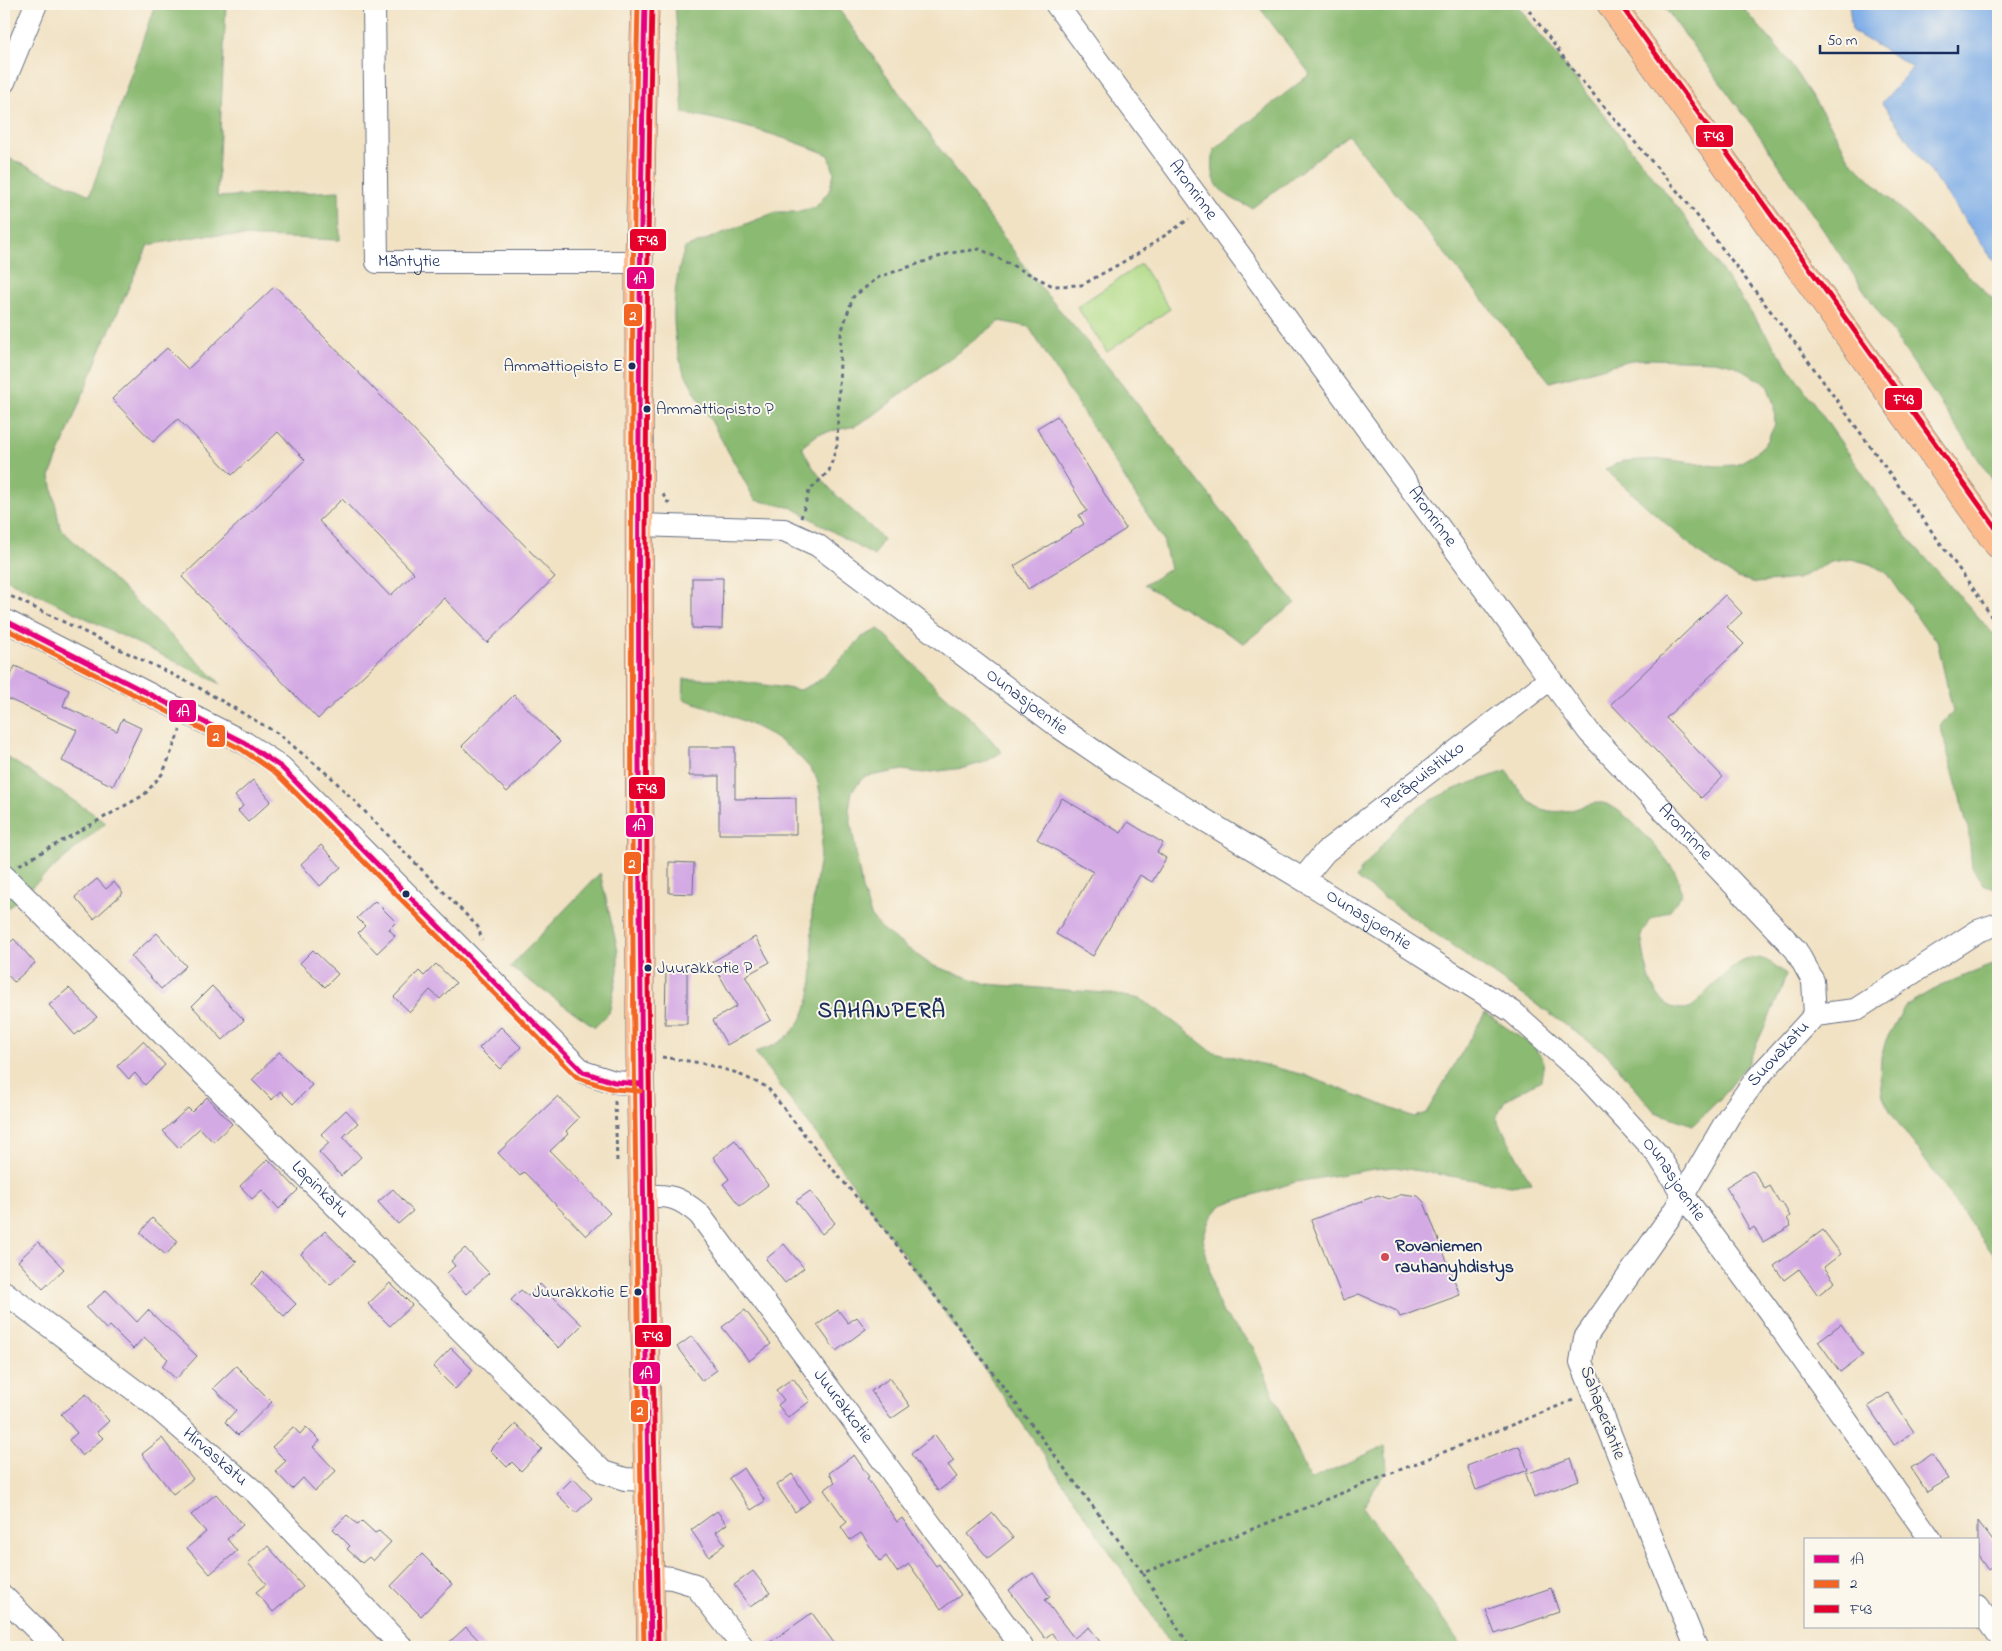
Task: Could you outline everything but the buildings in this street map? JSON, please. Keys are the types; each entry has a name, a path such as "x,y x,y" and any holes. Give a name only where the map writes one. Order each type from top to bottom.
{"main road":[{"path":"645,4 639,262 640,1055 651,1647"},
{"path":"1611,4 1998,544"}],"street":[{"path":"4,82 36,4"},
{"name":"Mäntytie","path":"374,4 377,262 639,262"},
{"name":"Aronrinne","path":"1056,4 1589,732 1796,950 1813,981 1815,1015"},
{"name":"Ounasjoentie","path":"640,525 784,530 817,545 1059,728 1119,768 1303,879 1513,1012 1587,1078 1658,1155 1683,1195 1768,1310 1930,1538"},
{"path":"4,620 245,743 281,767 583,1072 614,1082 641,1084"},
{"name":"Peräpuistikko","path":"1303,879 1324,852 1550,679"},
{"name":"Lapinkatu","path":"10,871 603,1472 626,1479 647,1480"},
{"name":"Suovakatu","path":"1683,1195 1729,1116 1757,1078 1815,1015 1856,1010 1978,931 1998,924"},
{"name":"Juurakkotie","path":"644,1196 666,1195 683,1201 699,1214 1022,1647"},
{"name":"Sahaperäntie","path":"1683,1195 1585,1338 1581,1362 1696,1647"},
{"name":"Hirvaskatu","path":"4,1292 149,1401 256,1493 402,1647"},
{"path":"650,1576 672,1578 696,1585 743,1647"},
{"path":"4,1597 54,1647"},
{"path":"1980,1610 1998,1635"}],"path":[{"path":"1524,4 1576,74 1685,200 1799,348 1980,598 1998,628"},
{"path":"800,521 810,491 828,471 837,445 841,333 853,297 879,277 950,253 980,249 1053,286 1082,285 1139,253 1205,208"},
{"path":"10,871 144,795 163,772 196,686"},
{"path":"640,1055 701,1063 734,1072 767,1087 818,1152 890,1236 1143,1573 1190,1647"},
{"path":"1143,1573 1593,1392"}],"green space":[{"path":"155,4 226,4 217,197 339,191 340,240 207,235 148,245 102,347 50,476 60,528 221,684 4,578 4,156 90,195"},
{"path":"675,4 835,4 1036,282 1108,367 1295,603 1244,643 1144,585 1170,569 1163,539 1029,327 1000,321 875,414 855,426 818,434 802,447 809,461 827,486 883,539 874,556 793,508 755,500 684,372 679,357 674,326 677,278 685,248 776,212 795,212 816,207 829,191 834,173 829,155 757,130 683,113"},
{"path":"1257,4 1516,4 1681,212 1906,536 1998,639 1998,889 1983,884 1972,868 1968,827 1940,725 1953,712 1937,640 1923,626 1888,574 1871,564 1851,559 1831,562 1797,579 1757,583 1737,578 1699,553 1605,469 1623,461 1662,459 1716,466 1736,465 1753,455 1767,442 1775,424 1774,404 1767,385 1734,365 1715,361 1651,359 1631,360 1550,382 1348,135 1252,208 1224,193 1215,180 1213,172 1214,150 1310,74"},
{"path":"1662,4 1740,4 1787,59 1831,126 1850,160 1998,304 1998,488 1759,135"},
{"path":"1141,264 1170,309 1107,352 1077,307"},
{"path":"879,629 936,687 978,725 1002,752 985,762 964,768 923,773 903,770 864,777 852,791 849,810 862,889 872,918 884,931 931,965 987,984 1105,993 1141,999 1211,1051 1304,1075 1414,1117 1426,1113 1485,1013 1533,1046 1544,1061 1541,1080 1505,1100 1496,1117 1531,1183 1511,1186 1395,1167 1296,1182 1221,1205 1209,1220 1203,1239 1215,1296 1223,1313 1253,1347 1310,1480 1385,1446 1387,1469 1363,1507 1463,1647 1173,1647 969,1346 755,1052 776,1044 793,1031 802,1018 810,993 813,966 812,913 823,824 818,782 803,760 773,736 719,711 683,699 684,679 722,679 800,690 817,682 862,637"},
{"path":"4,755 106,822 4,911"},
{"path":"1507,771 1530,802 1544,810 1565,811 1597,803 1610,805 1643,833 1672,868 1678,878 1682,894 1669,911 1651,919 1641,935 1648,974 1652,984 1663,1001 1671,1007 1690,1009 1719,979 1744,960 1757,958 1766,960 1786,974 1780,993 1748,1063 1723,1096 1693,1125 1655,1112 1607,1054 1356,878 1362,868 1394,831 1415,811 1447,792"},
{"path":"600,873 618,951 618,971 609,1013 595,1027 510,967"},
{"path":"1998,963 1998,1261 1891,1113 1883,1096 1880,1077 1881,1058 1886,1040 1905,1006 1941,985"}],"water":[{"path":"1849,4 1998,4 1998,267 1882,103 1913,67 1852,31"}],"transit line":[{"name":"2","path":"638,4 634,209 631,620 634,1031 644,1647"},
{"name":"1A","path":"645,4 639,415 639,826 651,1647"},
{"name":"F43","path":"652,4 648,209 646,620 651,1236 658,1647"},
{"name":"F43","path":"1620,4 1998,531"},
{"name":"1A","path":"4,620 245,743 281,767 583,1072 614,1082 641,1084"},
{"name":"2","path":"4,628 241,749 276,773 578,1078 613,1089 640,1091"}],"place":[{"name":"Ammattiopisto E","path":"632,366"},
{"name":"Ammattiopisto P","path":"647,409"},
{"name":"Juurakkotie P","path":"648,968"},
{"name":"Rovaniemen rauhanyhdistys","path":"1385,1257"},
{"name":"Juurakkotie E","path":"638,1292"}],"district":[{"name":"SAHANPERÄ","path":"882,1012"}]}
